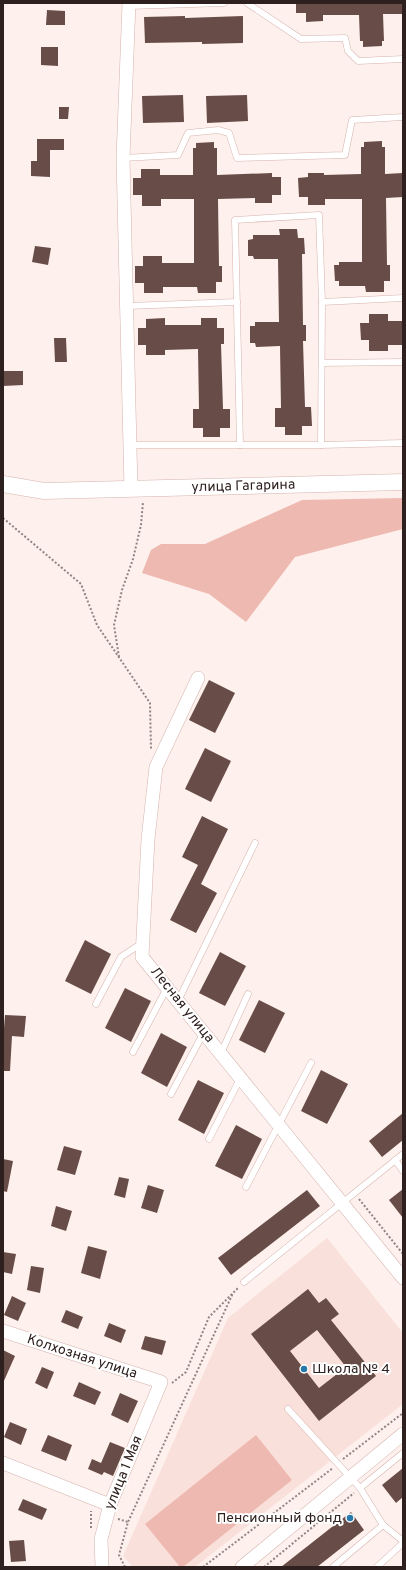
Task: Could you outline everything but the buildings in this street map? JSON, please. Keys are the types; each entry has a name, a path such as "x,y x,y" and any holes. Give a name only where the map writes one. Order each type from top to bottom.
{"street":[{"path":"129,5 123,158 130,445 137,489"},
{"name":"улица Гагарина","path":"3,484 44,491 403,482"},
{"name":"Лесная улица","path":"198,678 156,767 148,839 144,942 142,957 403,1278"},
{"name":"Колхозная улица","path":"3,1332 161,1382"},
{"name":"улица 1 Мая","path":"102,1567 101,1539 110,1505 161,1382"},
{"path":"242,1567 350,1476 403,1434"},
{"path":"3,1462 110,1505"}],"lane":[{"path":"129,5 224,3"},
{"path":"247,3 301,39 345,38 348,51 358,61 403,59"},
{"path":"123,158 178,155 188,133 218,130 229,132 237,158 345,155 352,120 403,117"},
{"path":"240,445 235,220 319,214 322,302 321,444"},
{"path":"322,302 403,298"},
{"path":"127,306 237,302"},
{"path":"322,363 403,362"},
{"path":"130,445 403,443"},
{"path":"178,1001 255,843"},
{"path":"96,1004 121,957 144,942"},
{"path":"132,1052 168,988"},
{"path":"221,1053 248,994"},
{"path":"171,1094 204,1032"},
{"path":"246,1187 311,1063"},
{"path":"209,1139 240,1077"},
{"path":"244,1282 403,1154"},
{"path":"395,1160 403,1171"},
{"path":"288,1409 360,1488 383,1525 403,1542 376,1567"},
{"path":"360,1488 403,1453"},
{"path":"333,1567 383,1525"}],"path":[{"path":"119,658 114,625 122,590 133,559 141,526 137,489"},
{"path":"3,518 81,584 97,625 150,703 151,754"},
{"path":"354,1193 403,1254"},
{"path":"161,1382 172,1383 186,1372 209,1317 244,1282"},
{"path":"125,1567 119,1555 128,1522 233,1293"},
{"path":"203,1567 330,1472 338,1463 403,1413"},
{"path":"264,1567 360,1488"},
{"path":"91,1532 92,1509"}],"shaded area":[{"path":"403,498 403,529 295,557 246,622 209,594 142,573 151,550 161,544 205,544 302,500"},
{"name":"Школа № 4","path":"327,1238 403,1333 403,1404 195,1567 133,1567 123,1556 228,1318"},
{"path":"256,1435 292,1480 183,1567 180,1567 145,1524"}],"place":[{"name":"Школа № 4","path":"304,1369"},
{"name":"Пенсионный фонд","path":"350,1518"}]}
